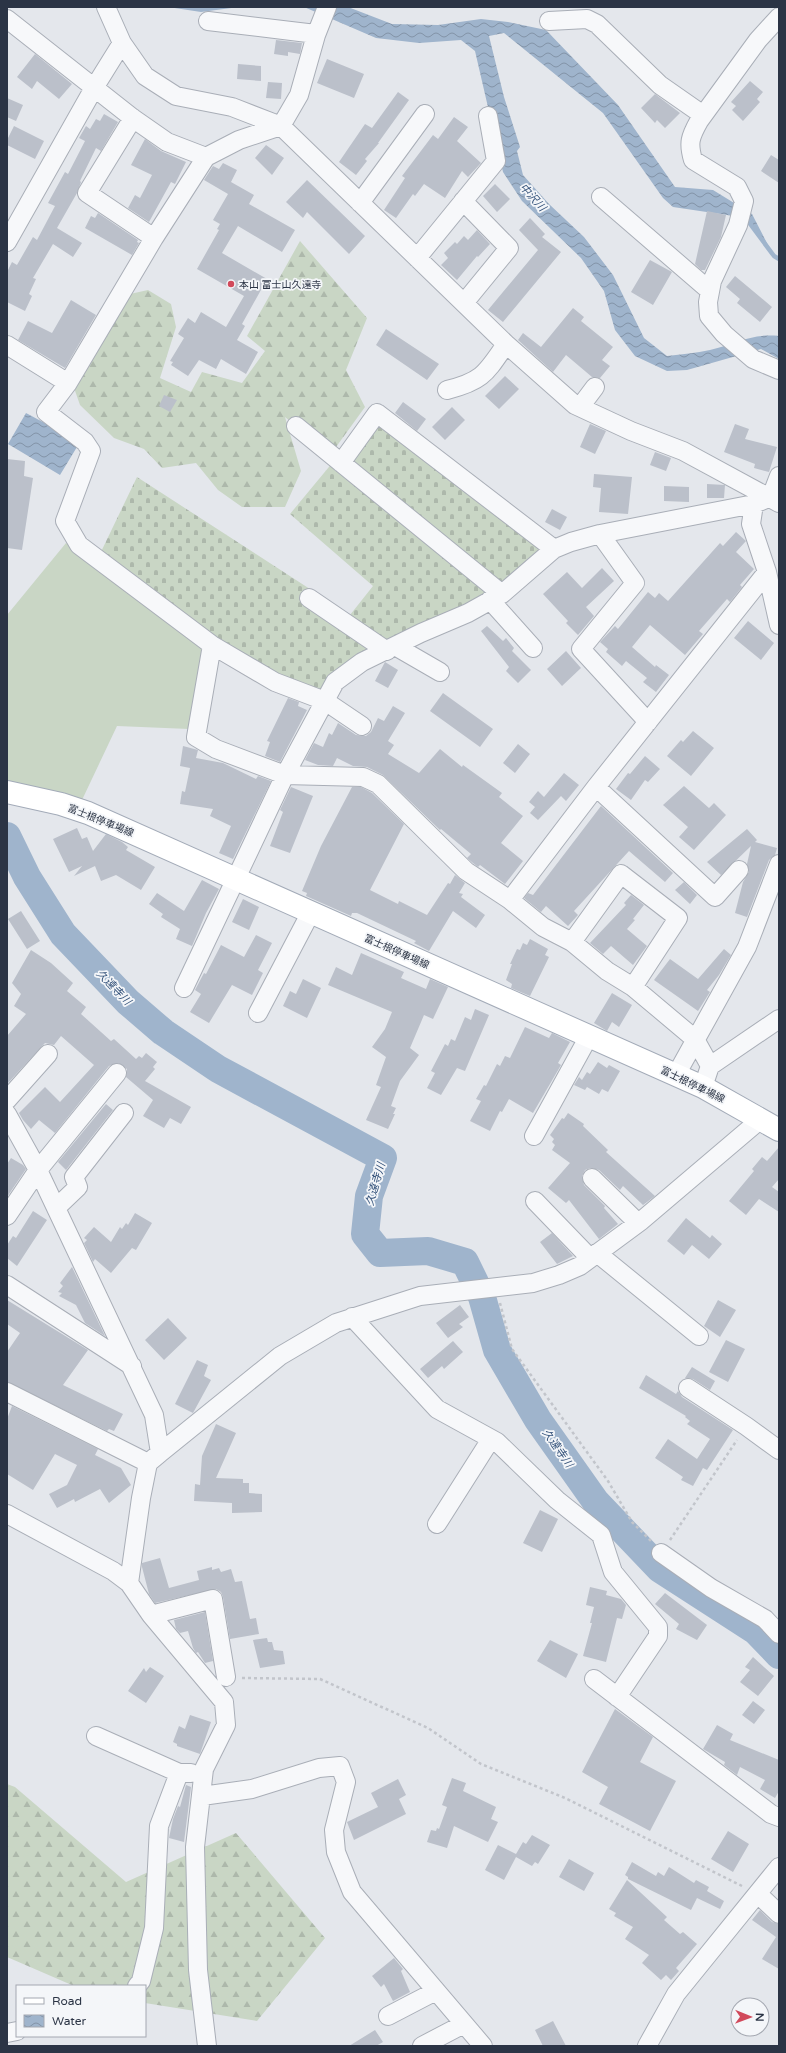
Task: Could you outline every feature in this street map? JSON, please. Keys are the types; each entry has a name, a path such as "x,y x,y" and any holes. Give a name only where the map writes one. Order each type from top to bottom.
{"main road":[{"name":"富士根停車場線","path":"7,792 61,804 88,813 703,1087 779,1130"}],"street":[{"path":"106,7 122,43 146,76 176,96 232,107 282,126 506,344 538,373 580,407 683,451 775,500"},
{"path":"779,17 758,40 703,115 691,134 689,147 693,160 737,187 744,201 738,225 712,281 708,302 709,316 729,339 753,359 779,370"},
{"path":"7,19 132,118 167,142 206,157"},
{"path":"549,21 587,19 597,24 660,84 703,115"},
{"path":"208,21 322,21 299,95 282,126 239,140 206,157 154,238 68,383 46,412 86,442 91,451 66,521 79,545 212,645 275,682 324,701 362,726"},
{"path":"7,242 94,88 122,43"},
{"path":"360,203 425,114"},
{"path":"417,258 496,161 488,116"},
{"path":"132,118 87,193 154,238"},
{"path":"602,197 710,291"},
{"path":"463,201 509,248 464,304"},
{"path":"448,390 468,385 487,372 506,344"},
{"path":"7,345 68,383"},
{"path":"580,407 595,387"},
{"path":"341,463 377,413 554,549"},
{"path":"296,426 496,597 533,648"},
{"path":"775,500 779,476"},
{"path":"184,988 285,775 335,682 362,662 468,613 496,597 554,549 571,542 600,534 775,500"},
{"path":"754,504 751,524 767,572 779,625"},
{"path":"600,534 635,583 581,649 648,722"},
{"path":"510,900 596,787 767,572"},
{"path":"309,598 391,648 440,672"},
{"path":"212,645 196,736 230,754 285,775 363,777 378,784 466,871 510,900 543,927 572,942 607,971 633,987 695,1039 710,1066"},
{"path":"596,787 715,897 738,870"},
{"path":"676,1075 746,947 779,864"},
{"path":"572,942 621,874 678,918 633,987"},
{"path":"258,1013 311,912"},
{"path":"703,1087 710,1066 779,1019"},
{"path":"534,1136 589,1036"},
{"path":"7,1100 48,1054"},
{"path":"7,1216 38,1170 117,1073"},
{"path":"56,1208 78,1188 74,1177 124,1113"},
{"path":"7,1114 38,1170 133,1367 154,1414 154,1458 141,1498 129,1583"},
{"path":"154,1458 280,1356 336,1323 420,1296 460,1290 533,1283 559,1276 580,1266 638,1222 761,1119"},
{"path":"592,1178 638,1222"},
{"path":"534,1200 594,1256 699,1336"},
{"path":"7,1285 133,1367"},
{"path":"352,1317 437,1409 497,1442 558,1500 601,1535 613,1572 658,1627 658,1636 617,1697"},
{"path":"688,1388 746,1426 779,1450"},
{"path":"7,1392 154,1458"},
{"path":"437,1524 491,1439"},
{"path":"7,1514 113,1571 129,1583 151,1615 224,1702 226,1725 204,1773 195,1847 198,1970 207,2046"},
{"path":"661,1553 711,1588 765,1619 779,1634"},
{"path":"151,1615 213,1599 226,1677"},
{"path":"594,1679 771,1814 779,1817"},
{"path":"96,1736 179,1773 204,1773"},
{"path":"202,1796 252,1788 319,1768 340,1766 346,1782 334,1830 336,1852 352,1892 483,2046"},
{"path":"138,1985 141,1981 154,1928 159,1826 179,1773"},
{"path":"647,2046 676,1994 779,1867"},
{"path":"758,1894 779,1914"},
{"path":"388,2016 436,1991"},
{"path":"422,2046 464,2024"}],"path":[{"path":"491,1288 512,1349 608,1481 632,1522 661,1553 746,1426"},
{"path":"226,1677 320,1679 428,1728 481,1764 565,1798 758,1894"}],"green space":[{"path":"300,241 367,318 346,370 365,407 331,454 285,417 301,471 285,507 242,507 218,490 196,463 162,468 144,449 114,438 80,405 73,385 121,296 148,290 171,304 176,327 160,378 191,392 202,372 242,383 265,351 247,336"},
{"path":"377,419 546,544 503,584 447,617 318,701 275,682 99,556 137,477 350,615 373,586 290,514 338,456"},
{"path":"66,543 206,640 189,729 117,726 82,800 7,785 7,615"},
{"path":"7,1784 15,1787 126,1882 236,1833 325,1938 257,2021 146,2003 146,1985 72,1985 7,1957"}],"water":[{"path":"168,7 239,7 201,12"},
{"name":"中沢川","path":"304,7 348,7 392,24 438,25 481,19 508,22 546,30 618,105 675,187 713,190 752,214 769,247 747,218 673,207 663,198 603,113 504,33 489,36 504,97 520,147 517,151 523,175 549,204 584,237 613,275 644,338 667,356 710,350 744,340 769,335 779,336 779,359 761,349 687,370 667,371 635,356 615,330 604,291 581,258 522,201 503,172 475,51 461,40 419,43 376,38"},
{"path":"26,413 80,442 60,475 8,444"}],"building":[{"path":"276,40 302,43 300,54 288,52 288,56 274,54"},
{"path":"35,54 72,84 59,99 37,81 32,89 17,77"},
{"path":"327,59 364,74 354,98 317,83"},
{"path":"238,64 261,66 261,81 237,79"},
{"path":"750,81 763,92 757,99 760,102 743,121 732,110 736,106 731,102"},
{"path":"268,82 282,83 281,99 266,98"},
{"path":"398,92 409,100 379,143 365,159 367,161 356,175 339,162 365,124 372,128"},
{"path":"655,94 680,113 665,128 657,120 655,123 641,108"},
{"path":"7,98 23,105 16,121 7,117"},
{"path":"104,114 118,122 101,151 96,148 80,181 81,182 77,193 57,228 82,243 73,257 53,244 33,278 36,279 29,294 32,296 25,311 7,302 7,272 12,262 17,265 33,237 37,240 55,206 48,203 65,172 68,174 85,141 79,138 86,126 90,129 96,119 100,121"},
{"path":"454,117 468,127 457,141 481,163 468,177 462,171 445,198 424,184 415,196 413,194 396,218 384,210 405,178 402,176 433,135 438,139"},
{"path":"14,126 44,141 35,159 7,145 7,140"},
{"path":"145,139 161,151 186,162 175,184 171,182 149,222 128,208 135,195 140,198 152,175 131,165"},
{"path":"266,145 284,158 272,175 255,158"},
{"path":"771,155 779,160 779,183 761,171"},
{"name":"本山 富士山久遠寺","path":"223,163 237,170 231,182 254,195 249,204 295,230 282,252 238,226 222,253 267,279 242,324 245,326 237,340 258,352 246,374 221,359 216,369 199,360 188,376 171,365 173,362 170,361 184,338 178,334 188,318 195,323 201,312 226,327 244,296 197,269 219,230 217,229 220,224 213,220 228,194 204,180 213,166 219,169"},
{"path":"307,180 365,236 349,254 307,212 303,218 286,202"},
{"path":"495,184 510,199 497,212 483,196"},
{"path":"707,211 726,215 721,237 705,270 701,270 695,264"},
{"path":"98,213 138,240 137,242 139,243 132,255 85,228 91,216 95,218"},
{"path":"530,218 545,234 542,237 561,252 503,322 488,310 538,250 519,230"},
{"path":"477,230 490,244 478,257 477,256 457,280 441,265 448,258 444,253 455,242 457,244 464,236 468,240"},
{"path":"650,260 672,272 653,305 631,292"},
{"path":"735,276 772,307 760,322 737,303 740,299 726,287"},
{"path":"71,300 96,315 65,368 18,340 28,321 52,333"},
{"path":"573,308 584,317 581,321 613,347 602,360 610,366 600,378 592,377 566,355 553,372 518,340 523,333 541,347"},
{"path":"386,329 439,364 427,380 376,345"},
{"path":"505,376 519,389 499,409 485,396"},
{"path":"164,395 177,400 170,412 159,406"},
{"path":"403,402 426,419 417,431 395,413"},
{"path":"452,407 465,420 445,440 432,427"},
{"path":"590,424 606,431 595,454 580,447"},
{"path":"735,424 749,429 745,439 777,447 769,472 754,468 755,464 724,452"},
{"path":"655,452 671,458 666,471 650,465"},
{"path":"7,459 25,461 24,476 33,478 22,550 7,548"},
{"path":"594,474 632,477 628,514 599,512 601,488 593,487"},
{"path":"707,484 725,485 724,498 707,498"},
{"path":"664,486 689,487 689,502 664,501"},
{"path":"552,509 567,517 560,530 545,522"},
{"path":"736,532 746,541 736,552 754,569 740,585 742,587 730,602 727,599 699,631 703,634 685,655 650,625 632,647 655,667 656,665 669,675 656,692 643,682 647,678 626,661 622,666 606,652 608,649 600,642 615,626 618,629 648,592 655,598 659,593 668,601 720,543 723,546"},
{"path":"602,568 614,581 586,607 594,616 578,635 566,623 568,621 543,594 567,572 582,588"},
{"path":"748,621 774,643 761,660 734,638"},
{"path":"487,626 503,641 506,638 514,648 512,651 531,670 518,683 506,671 509,667 481,631"},
{"path":"566,651 581,668 562,686 547,669"},
{"path":"385,662 398,670 388,688 375,681"},
{"path":"443,693 493,729 480,747 430,711"},
{"path":"288,698 299,702 298,706 307,710 280,762 265,756 270,742 267,741"},
{"path":"393,706 405,713 388,741 394,745 388,754 419,773 440,749 462,767 463,765 502,793 499,797 523,816 501,843 523,861 505,884 480,865 478,867 467,858 471,854 441,829 440,830 383,775 367,767 353,766 337,758 333,766 318,765 305,760 314,743 323,747 329,733 332,735 338,723 356,735 366,736 371,732 378,718 384,721"},
{"path":"693,731 714,748 691,776 667,756 681,740 683,742"},
{"path":"518,744 530,754 515,773 503,763"},
{"path":"183,746 198,750 196,758 223,763 256,779 258,776 271,781 233,859 219,853 231,826 210,816 213,809 180,804 182,791 185,792 190,768 180,766"},
{"path":"645,756 660,769 648,782 645,780 631,800 616,789 628,773 630,774"},
{"path":"564,773 579,785 566,801 561,796 538,820 530,813 535,807 529,802 538,791 544,797"},
{"path":"684,786 709,808 714,803 726,815 694,850 679,837 688,827 663,805"},
{"path":"291,787 313,796 290,853 270,846 283,812 280,810"},
{"path":"352,787 361,787 372,793 404,824 370,890 398,904 399,901 427,915 455,875 465,883 459,893 463,894 461,897 485,915 476,928 453,911 429,951 414,943 416,941 357,913 352,913 351,916 306,896 307,893 302,891 321,846"},
{"path":"601,806 673,873 665,882 629,851 574,911 578,915 568,926 546,906 541,912 524,898 528,893 533,895"},
{"path":"77,828 82,839 87,837 93,851 106,834 122,842 128,847 126,850 155,867 141,890 116,875 101,881 95,866 74,876 82,866 69,872 53,839"},
{"path":"747,829 757,840 755,842 777,848 775,855 769,860 747,917 735,913 743,882 749,872 747,864 751,846 721,875 707,862"},
{"path":"202,880 219,889 206,913 192,946 176,939 180,929 161,917 163,914 149,904 157,893 184,911"},
{"path":"684,882 697,895 690,904 675,890"},
{"path":"631,895 644,905 633,919 635,920 627,929 647,946 633,965 611,946 603,954 590,943 626,905 624,903"},
{"path":"243,899 259,907 249,930 232,922"},
{"path":"21,911 40,941 27,949 8,919"},
{"path":"256,935 272,943 258,970 263,973 252,995 232,985 209,1023 190,1012 201,994 195,990 204,973 206,974 221,945 244,957"},
{"path":"530,939 548,949 545,955 549,957 530,996 511,988 512,984 506,980 512,964 510,964 517,949 520,950 523,943 527,945"},
{"path":"724,949 731,955 719,975 707,990 710,992 698,1011 654,980 670,959 698,979"},
{"path":"31,950 51,963 73,983 67,991 86,1007 81,1014 111,1041 114,1039 136,1059 139,1056 142,1058 146,1053 157,1062 153,1067 155,1069 145,1081 191,1107 181,1124 170,1118 164,1128 143,1116 153,1100 126,1077 127,1069 118,1063 109,1066 55,1133 39,1120 31,1129 23,1120 19,1113 45,1087 60,1102 94,1065 61,1036 54,1045 45,1043 7,1084 7,1036 26,1014 14,1006 21,994 12,983"},
{"path":"361,953 404,972 401,978 426,989 430,979 448,987 433,1019 424,1015 410,1048 419,1055 400,1081 391,1106 396,1108 393,1114 395,1114 388,1129 366,1120 381,1087 376,1085 386,1057 372,1047 385,1029 392,1012 328,985 336,967 352,975"},
{"path":"303,979 321,988 307,1018 283,1006 290,991 296,994"},
{"path":"612,993 632,1005 619,1027 612,1022 607,1031 594,1023"},
{"path":"475,1009 489,1015 465,1071 457,1068 441,1095 427,1088 435,1073 431,1071 445,1044 448,1046 451,1039 455,1041 465,1017 471,1020"},
{"path":"525,1027 549,1038 552,1033 570,1042 558,1063 561,1065 533,1113 509,1099 502,1112 500,1111 490,1131 470,1121 481,1101 476,1099 484,1085 486,1086 497,1064 500,1066 505,1056 510,1058"},
{"path":"598,1062 607,1068 609,1065 620,1071 608,1092 602,1089 599,1094 587,1087 585,1090 574,1085 579,1077 582,1080 587,1072 590,1074"},
{"path":"106,1104 113,1110 66,1170 58,1162"},
{"path":"568,1113 584,1124 583,1126 608,1150 606,1152 655,1196 643,1205 623,1186 620,1190 599,1170 590,1168 585,1170 582,1176 584,1185 605,1206 604,1208 618,1224 599,1239 569,1200 566,1203 548,1188 570,1163 552,1150 555,1145 552,1142 554,1139 550,1135 562,1118 564,1119"},
{"path":"779,1147 779,1179 772,1187 779,1192 779,1212 759,1199 746,1215 729,1201 754,1171 752,1169 762,1157 767,1161"},
{"path":"11,1158 23,1165 26,1169 7,1197 7,1164"},
{"path":"33,1211 47,1220 17,1266 7,1258 7,1245 13,1236 16,1238"},
{"path":"135,1213 152,1223 136,1250 132,1248 111,1273 95,1259 93,1262 84,1243 87,1240 84,1238 94,1227 111,1242 120,1227 122,1229 126,1223 128,1225"},
{"path":"686,1218 710,1238 712,1235 722,1244 709,1259 692,1245 684,1255 667,1241"},
{"path":"552,1233 573,1256 557,1264 540,1242"},
{"path":"72,1267 105,1336 85,1323 76,1305 59,1296 62,1293 58,1292 63,1286 60,1283"},
{"path":"7,1300 88,1350 63,1385 123,1414 114,1431 109,1429 107,1431 7,1382 7,1352 20,1333 7,1324"},
{"path":"718,1300 736,1310 720,1337 704,1326"},
{"path":"460,1305 469,1317 459,1324 463,1327 448,1338 436,1323"},
{"path":"168,1318 187,1338 164,1360 145,1340"},
{"path":"726,1340 745,1349 728,1382 709,1372"},
{"path":"453,1341 463,1352 444,1369 442,1366 428,1378 420,1369"},
{"path":"197,1360 208,1365 204,1376 211,1380 193,1413 175,1404"},
{"path":"692,1367 715,1381 710,1390 693,1379 685,1378"},
{"path":"646,1375 676,1394 678,1391 682,1397 733,1430 707,1470 703,1468 693,1486 681,1480 683,1477 655,1458 668,1439 697,1459 710,1439 687,1424 690,1421 685,1417 686,1416 639,1388"},
{"path":"12,1406 98,1449 95,1455 121,1468 131,1485 109,1503 100,1489 75,1502 74,1499 57,1508 49,1494 67,1485 77,1465 55,1454 33,1490 7,1474 7,1419"},
{"path":"216,1424 236,1433 216,1478 243,1479 243,1483 249,1483 249,1493 262,1494 262,1512 232,1513 232,1503 194,1501 195,1484 200,1485 202,1456"},
{"path":"540,1510 558,1519 542,1552 523,1543"},
{"path":"160,1558 169,1588 199,1580 197,1571 212,1567 212,1570 219,1568 221,1572 231,1569 235,1582 242,1581 250,1619 256,1618 259,1634 230,1639 223,1597 221,1592 216,1589 155,1603 149,1594 142,1563"},
{"path":"590,1587 607,1591 606,1595 621,1599 626,1605 622,1619 617,1618 606,1662 583,1656 592,1623 590,1623 594,1607 586,1605"},
{"path":"665,1593 707,1625 697,1640 676,1629 679,1624 655,1604"},
{"path":"205,1612 213,1661 205,1663 198,1652 196,1653 193,1648 188,1631 180,1633 176,1629 174,1620"},
{"path":"267,1638 268,1642 272,1642 274,1650 283,1651 285,1664 260,1668 253,1640"},
{"path":"550,1640 578,1654 566,1678 537,1661"},
{"path":"753,1657 774,1676 758,1696 740,1682 750,1670 745,1667"},
{"path":"150,1667 164,1676 146,1703 128,1691 144,1668 146,1672"},
{"path":"753,1701 765,1710 754,1724 742,1715"},
{"path":"615,1709 653,1737 640,1762 676,1781 650,1831 599,1804 608,1787 582,1772"},
{"path":"190,1715 211,1722 200,1754 177,1746 177,1744 173,1742 179,1726 185,1729"},
{"path":"717,1725 733,1734 730,1740 779,1760 779,1791 775,1798 760,1789 765,1780 740,1767 737,1775 724,1765 725,1762 703,1749"},
{"path":"452,1778 466,1783 463,1791 496,1807 491,1819 498,1822 488,1842 454,1826 447,1848 427,1842 431,1830 436,1831 437,1828 439,1829 447,1807 442,1805"},
{"path":"398,1779 406,1795 399,1799 406,1814 354,1840 347,1822 378,1807 371,1793"},
{"path":"186,1785 191,1787 184,1842 169,1838 173,1819 178,1806 180,1807"},
{"path":"728,1831 749,1844 733,1872 711,1859"},
{"path":"532,1835 550,1845 538,1864 535,1862 532,1866 516,1857 504,1880 485,1870 498,1845 516,1854 523,1842 526,1844"},
{"path":"569,1859 594,1873 584,1891 559,1877"},
{"path":"632,1862 656,1876 658,1872 664,1876 669,1867 694,1883 696,1880 709,1887 707,1891 724,1901 720,1909 697,1898 691,1910 628,1879 625,1875"},
{"path":"627,1880 667,1917 664,1920 680,1934 683,1932 697,1944 676,1968 679,1971 671,1980 666,1975 661,1980 642,1963 649,1955 625,1939 633,1927 614,1916 616,1913 609,1909"},
{"path":"760,1910 772,1922 779,1924 779,1969 762,1959 776,1937 752,1920"},
{"path":"394,1958 403,1969 401,1971 410,1992 393,2001 384,1984 381,1987 372,1976"},
{"path":"553,2021 566,2046 543,2046 535,2030"},
{"path":"375,2030 383,2042 376,2046 349,2046"}],"waterway":[{"path":"745,217 774,256 779,259"},
{"name":"久遠寺川","path":"7,836 27,877 63,934 128,1002 163,1032 218,1069 383,1158 369,1196 365,1234 380,1253 428,1251 465,1262 482,1297 497,1350 538,1420 596,1502 660,1569 756,1631 779,1655"}],"place":[{"name":"本山 富士山久遠寺","path":"231,284"}]}
